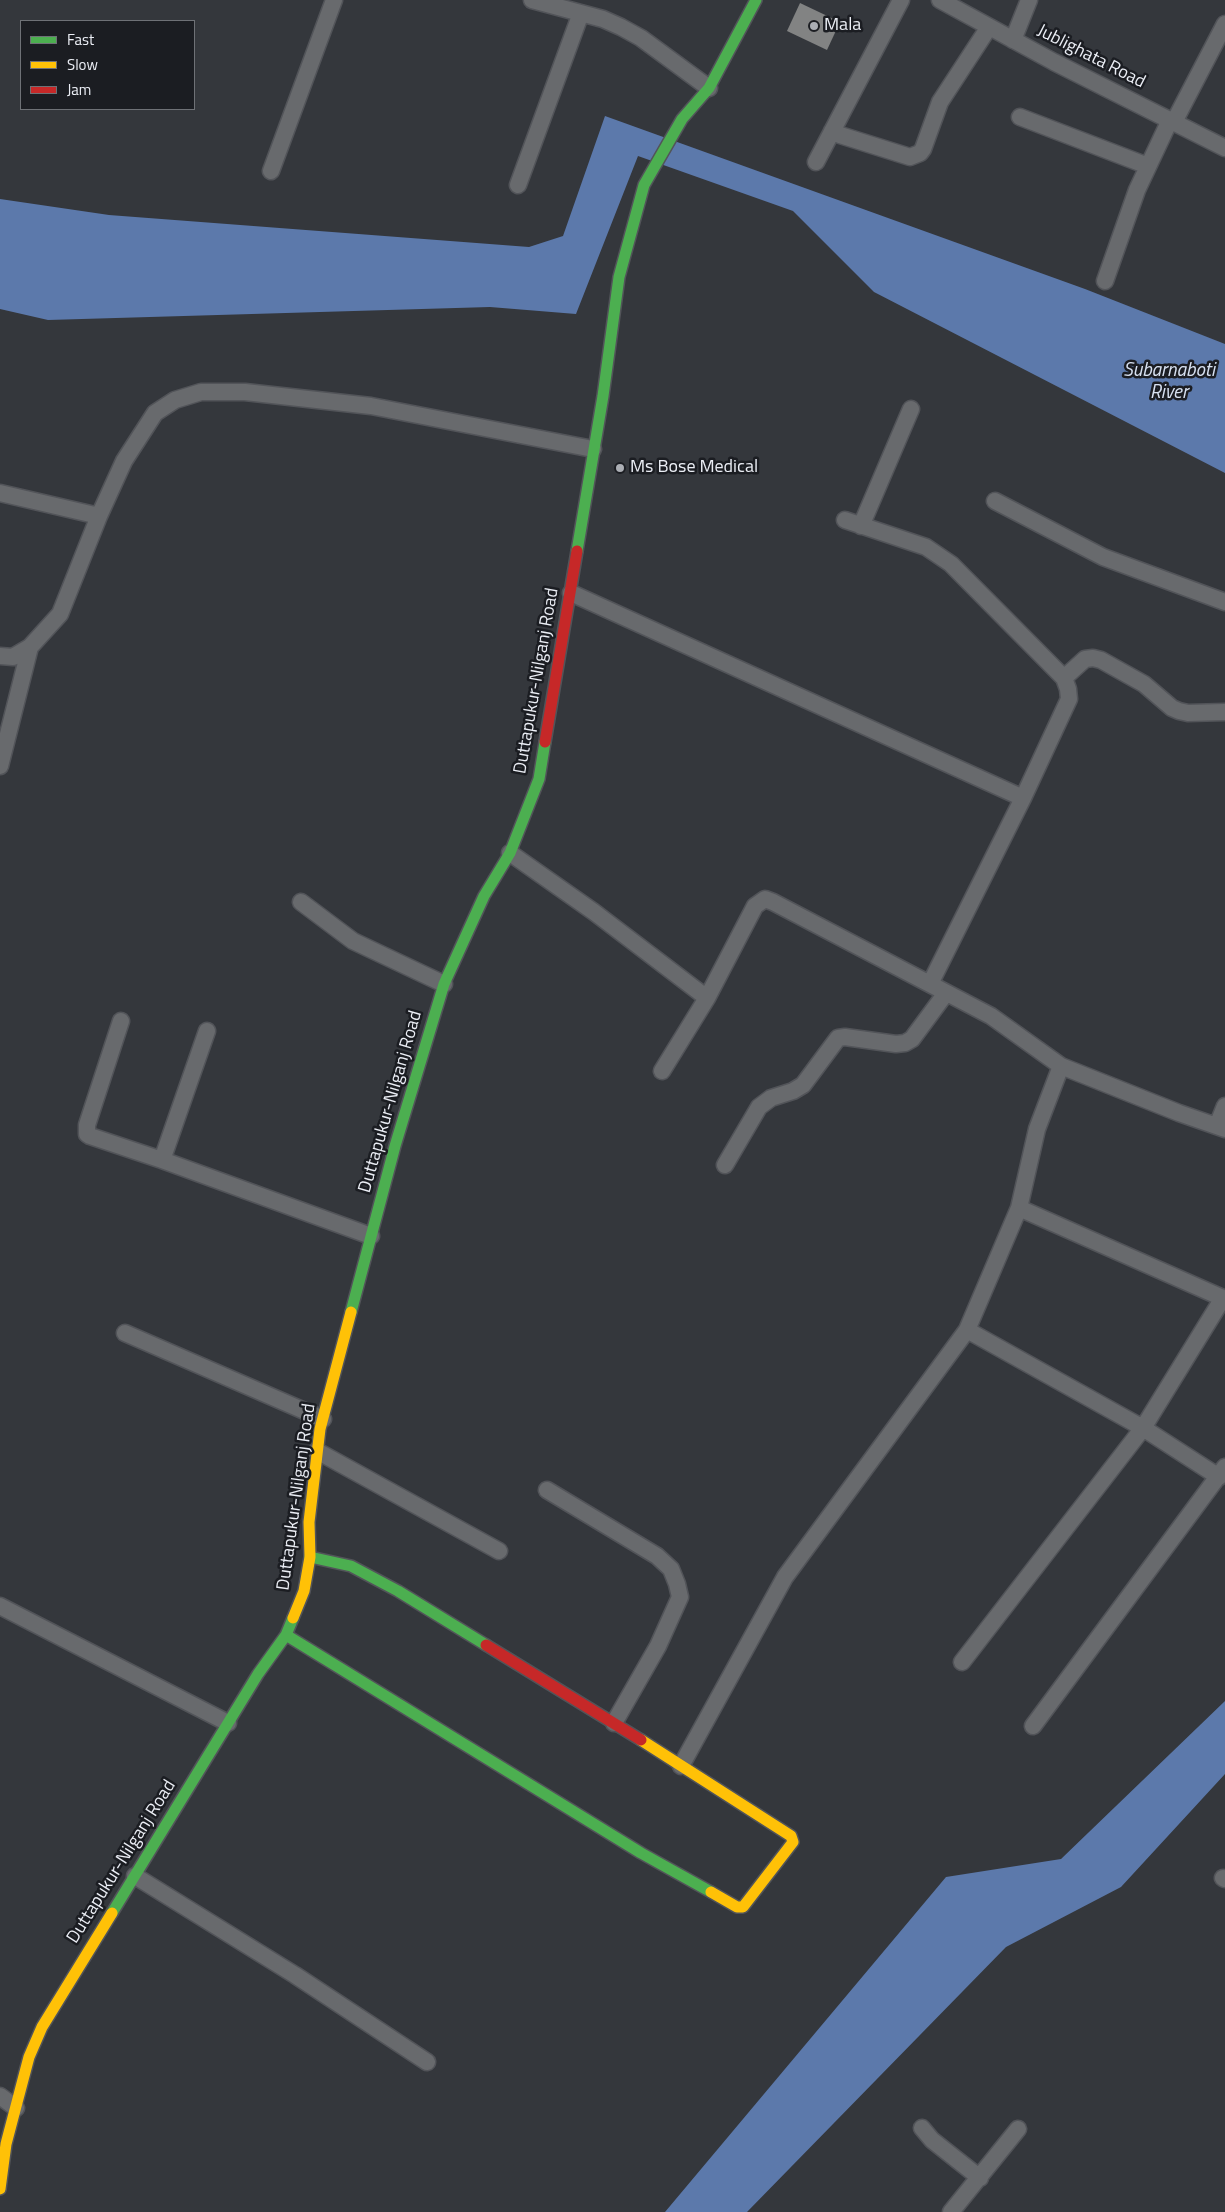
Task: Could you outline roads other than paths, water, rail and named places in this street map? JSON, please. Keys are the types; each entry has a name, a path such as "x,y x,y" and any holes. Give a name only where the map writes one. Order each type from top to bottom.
{"main road":[{"name":"Duttapukur-Nilganj Road","path":"0,2185 6,2144 29,2057 42,2027 258,1674 286,1635 304,1591 310,1557 309,1522 317,1451 323,1420 395,1146 444,984 484,896 510,853 539,778 571,593 619,277 644,185 682,119 709,88 756,0"},
{"path":"286,1635 642,1853 737,1907 743,1907 793,1842 792,1836 614,1723 368,1574 351,1566 310,1557"}],"street":[{"path":"271,171 334,0"},
{"path":"532,0 609,21 641,38 709,88"},
{"path":"816,162 901,0"},
{"name":"Jublighata Road","path":"940,0 1013,40 1225,148"},
{"path":"1013,40 1029,0"},
{"path":"518,185 581,13"},
{"path":"1105,281 1148,166 1225,24"},
{"path":"832,131 910,157 920,153 940,102 989,27"},
{"path":"1020,117 1148,166"},
{"path":"0,656 13,657 30,647 60,614 99,516 124,461 155,413 175,400 201,392 245,392 371,406 593,449"},
{"path":"861,526 911,409"},
{"path":"0,493 99,516"},
{"path":"996,500 1103,557 1225,602"},
{"path":"845,520 926,547 952,564 1064,678 1069,698 1023,798 930,984"},
{"path":"571,593 1023,798"},
{"path":"0,766 30,647"},
{"path":"1064,678 1085,659 1093,658 1101,660 1144,684 1172,708 1179,711 1188,714 1225,712"},
{"path":"510,853 594,912 707,998"},
{"path":"662,1070 707,998 755,906 765,899 782,906 996,1019 1061,1066 1179,1113 1221,1127 1225,1106"},
{"path":"301,902 353,941 444,984"},
{"path":"725,1165 759,1107 771,1098 793,1091 803,1084 838,1038 845,1037 896,1044 905,1043 912,1039 946,993"},
{"path":"121,1021 87,1125 87,1134 96,1140 162,1160 371,1236"},
{"path":"162,1160 207,1031"},
{"path":"680,1766 785,1576 967,1330 1019,1208 1037,1128 1061,1066"},
{"path":"962,1662 1143,1428 1224,1298 1019,1208"},
{"path":"967,1330 1222,1472 1033,1726"},
{"path":"125,1333 323,1420"},
{"path":"317,1451 499,1551"},
{"path":"547,1490 657,1556 671,1569 678,1584 680,1597 658,1646 614,1723"},
{"path":"0,1606 228,1723"},
{"path":"135,1876 295,1974 427,2062"},
{"path":"0,2096 16,2108"},
{"path":"922,2128 932,2140 980,2178"},
{"path":"951,2212 1018,2129"}],"water":[{"name":"Subarnaboti River","path":"605,116 1085,289 1225,344 1225,473 874,292 793,211 638,156 576,314 490,307 48,320 0,309 0,199 109,215 529,247 563,236"},
{"path":"1225,1701 1225,1774 1121,1887 1006,1947 747,2212 665,2212 946,1877 1061,1859"}],"place":[{"name":"Mala","path":"814,26"},
{"name":"Ms Bose Medical","path":"620,468"}]}
